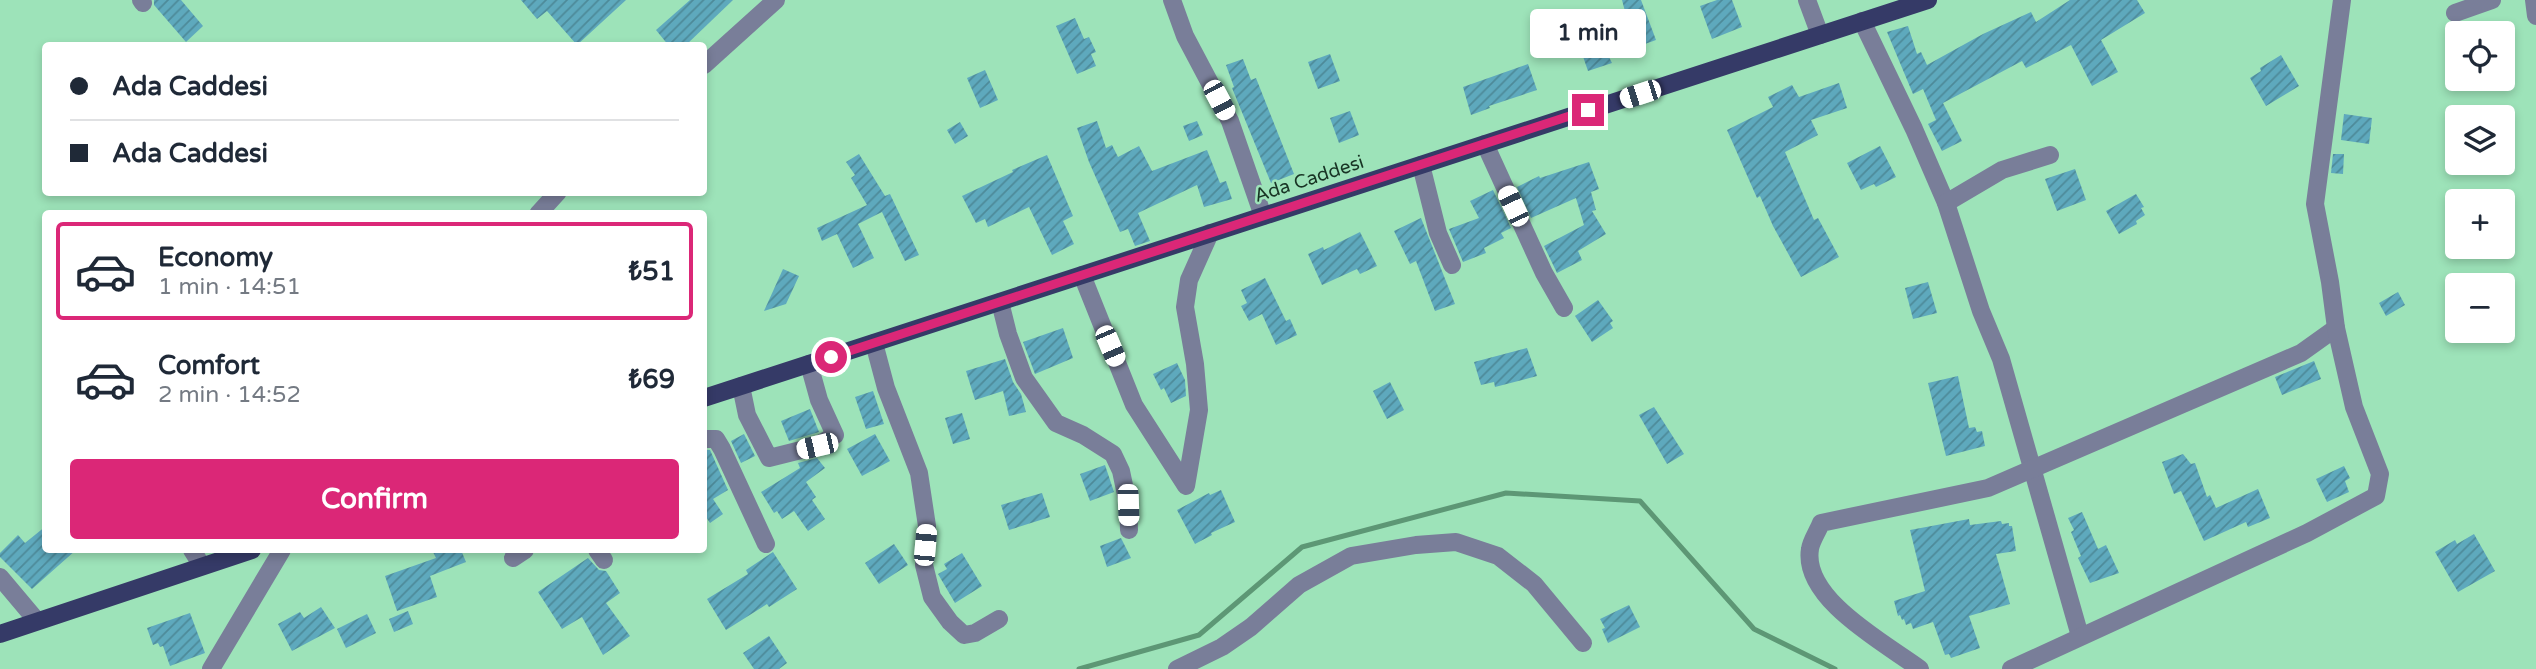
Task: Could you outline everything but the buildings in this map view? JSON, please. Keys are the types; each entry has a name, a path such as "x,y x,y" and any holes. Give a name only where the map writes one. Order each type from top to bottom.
{"main road":[{"name":"Ada Caddesi","path":"707,397 1928,0"},
{"path":"0,634 243,553"}],"street":[{"path":"707,62 776,0"},
{"path":"1171,0 1185,36 1230,121 1263,216"},
{"path":"1807,0 1820,35"},
{"path":"2011,669 2307,533 2376,496 2380,474 2354,407 2336,328 2315,204 2342,0"},
{"path":"2455,13 2492,0"},
{"path":"2534,0 2536,16"},
{"path":"1862,22 1914,129 1946,203 1981,311 2001,359 2080,636"},
{"path":"1485,144 1544,274 1564,308"},
{"path":"1946,203 2002,170 2050,155"},
{"path":"1420,165 1438,233 1452,265"},
{"path":"542,210 554,196"},
{"path":"1082,275 1135,405 1186,486 1199,410 1195,364 1185,307 1189,280 1210,233"},
{"path":"1000,302 1024,378 1056,423 1083,435 1113,454 1121,471 1129,530"},
{"path":"1920,669 1834,606 1814,579 1810,549 1821,523 1988,488 2301,353 2336,328"},
{"path":"874,343 886,388 919,473 927,526 924,565 932,597 950,622 964,635 999,619"},
{"path":"741,386 747,415 769,458 817,446 835,435 819,400 809,364"},
{"path":"707,439 716,439 722,449 766,544"},
{"path":"1177,669 1222,647 1251,628 1299,585 1351,556 1416,545 1456,542 1498,556 1534,584 1583,643"},
{"path":"194,553 202,566"},
{"path":"211,669 280,553"},
{"path":"0,577 37,621"}],"waterway":[{"path":"1079,669 1199,635 1302,547 1506,493 1640,501 1754,629 1835,669"}],"route":[{"path":"831,357 1588,110"}]}
